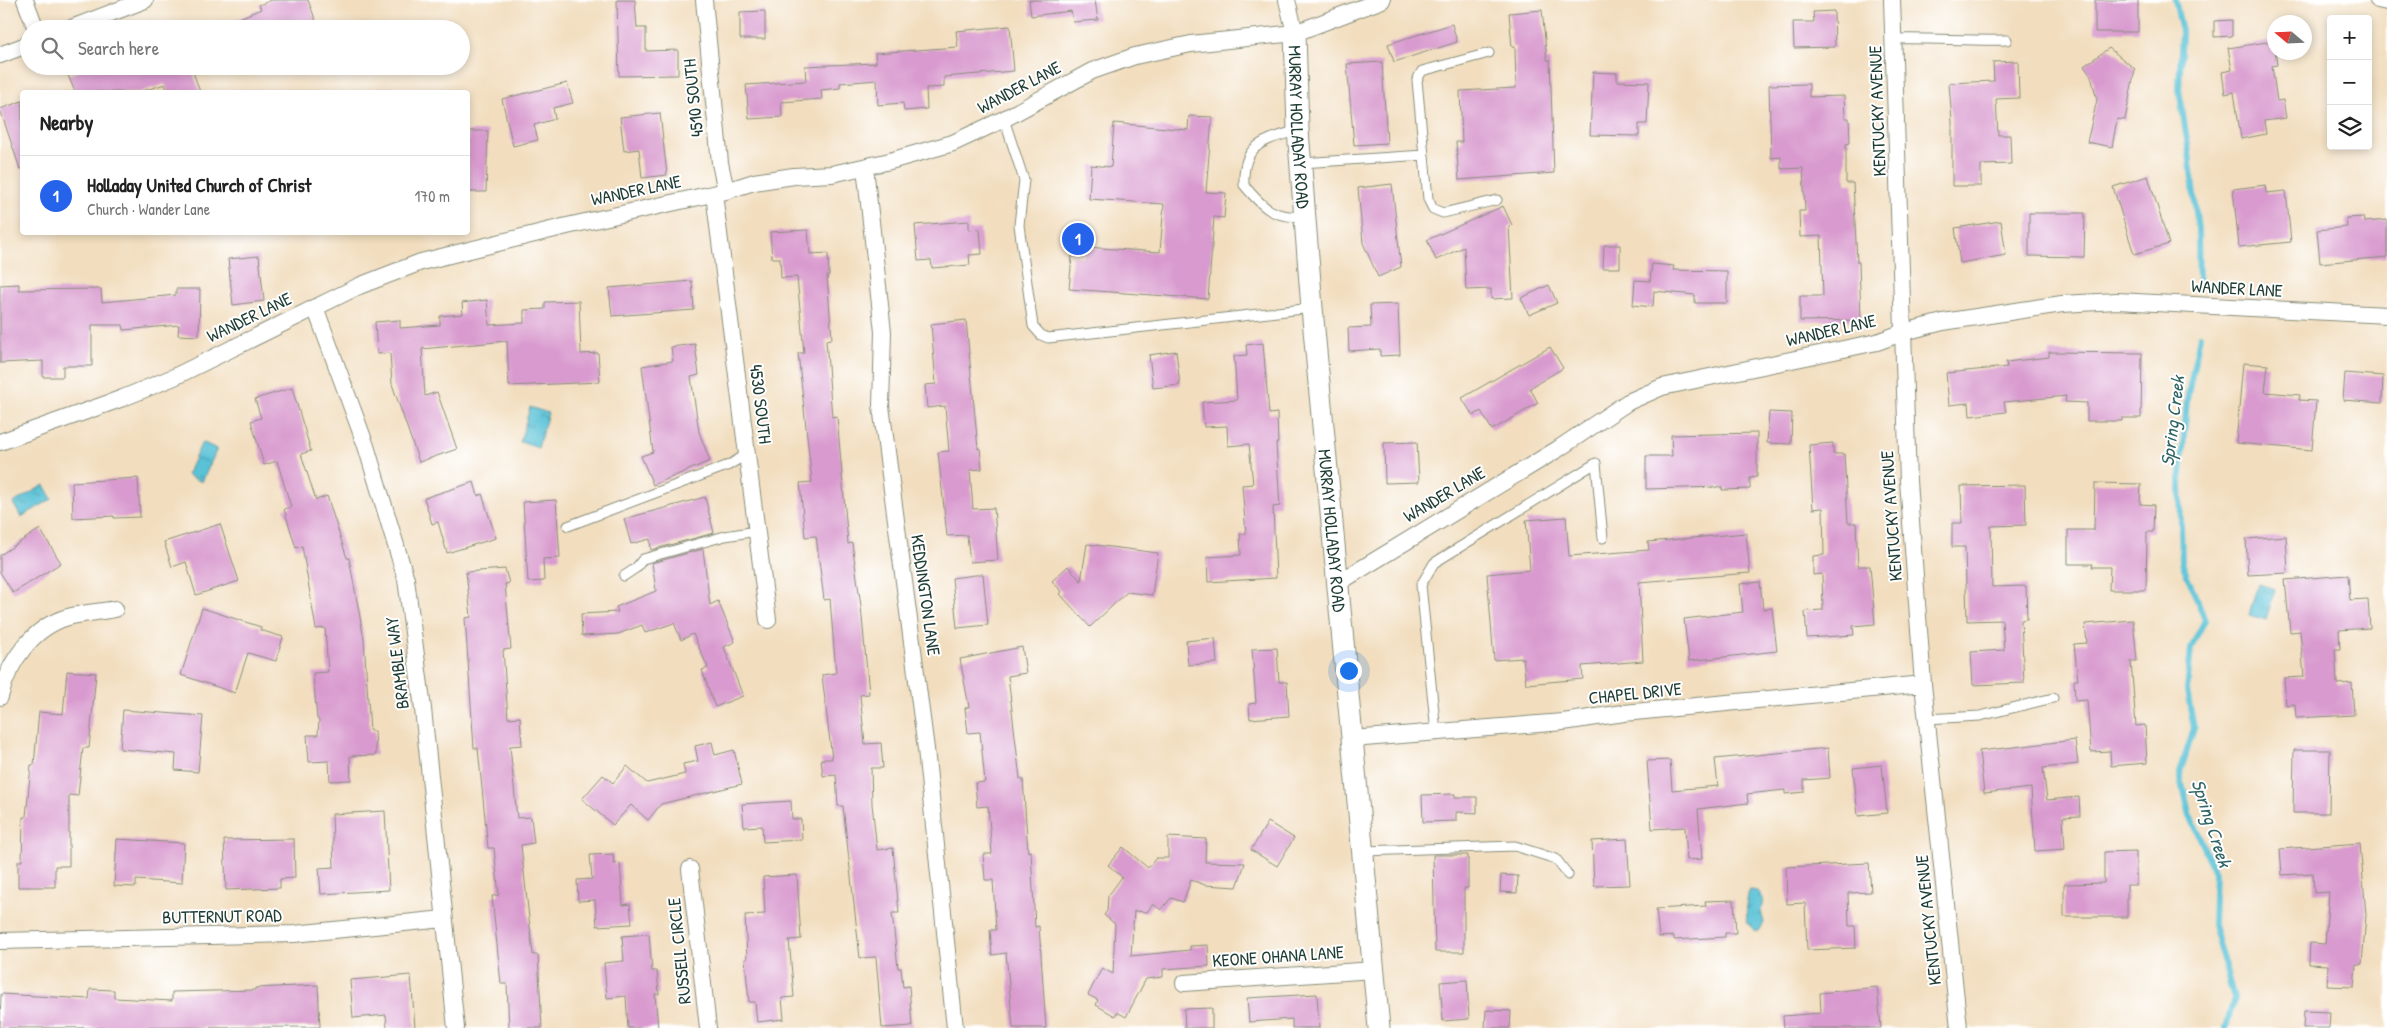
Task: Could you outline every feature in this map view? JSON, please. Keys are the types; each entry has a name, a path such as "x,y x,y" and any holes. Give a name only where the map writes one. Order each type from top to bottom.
{"street":[{"path":"25,0 33,20"},
{"path":"93,20 146,0"},
{"name":"4510 SOUTH","path":"704,0 720,163 720,192"},
{"path":"1287,0 1295,32"},
{"name":"WANDER LANE","path":"0,442 123,398 174,377 358,286 421,262 567,226 775,179 832,174 865,167 953,143 1004,120 1092,71 1135,56 1191,44 1295,32 1382,0"},
{"name":"KENTUCKY AVENUE","path":"1892,0 1908,481 1926,719 1959,1028"},
{"path":"2378,0 2387,2"},
{"name":"MURRAY HOLLADAY ROAD","path":"1295,32 1298,130 1312,308 1379,1028"},
{"path":"0,55 20,47"},
{"name":"KEDDINGTON LANE","path":"865,167 883,332 881,406 926,749 955,1028"},
{"name":"4530 SOUTH","path":"720,192 747,454 768,620"},
{"name":"WANDER LANE","path":"1338,583 1558,449 1628,402 1662,387 1877,342 1904,332 1942,322 2062,304 2117,301 2387,315"},
{"name":"BRAMBLE WAY","path":"315,307 366,446 406,579 422,699 456,1028"},
{"path":"0,696 4,681 15,658 31,639 52,624 68,617 115,609"},
{"name":"CHAPEL DRIVE","path":"1352,740 1563,722 1624,714 1923,684"},
{"name":"RUSSELL CIRCLE","path":"690,870 708,1028"},
{"name":"BUTTERNUT ROAD","path":"0,940 294,934 444,919"},
{"name":"KEONE OHANA LANE","path":"1184,982 1374,970"}],"lane":[{"path":"1894,39 1927,38 1957,42 2007,40"},
{"path":"1489,53 1419,73 1417,80 1428,199 1433,209 1443,213 1498,200"},
{"path":"1004,120 1024,180 1019,225 1033,326 1041,336 1048,338 1312,308"},
{"path":"1298,130 1262,141 1250,151 1243,168 1244,185 1273,213 1289,218 1305,216"},
{"path":"1301,163 1424,155"},
{"path":"568,526 729,465 747,454"},
{"path":"1436,732 1421,585 1434,563 1596,463 1603,538"},
{"path":"624,576 636,568 644,559 725,536 757,531"},
{"path":"1926,719 1980,716 2054,698"},
{"path":"1363,851 1515,846 1556,859 1568,875"}],"water":[{"path":"530,407 548,413 538,448 520,442"},
{"path":"202,442 217,449 202,482 187,475"},
{"path":"44,485 52,499 21,517 13,503"},
{"path":"2258,584 2275,589 2266,620 2249,615"},
{"path":"1750,890 1758,891 1763,898 1761,911 1764,923 1759,931 1754,930 1747,923 1746,910"}],"building":[{"path":"272,0 308,0 316,20 235,20 261,9 259,5"},
{"path":"617,0 635,0 637,28 646,28 646,51 678,50 678,75 619,76"},
{"path":"1029,0 1095,0 1098,20 1073,22 1071,11 1031,16"},
{"path":"2095,0 2138,0 2138,32 2095,32"},
{"path":"1542,10 1547,60 1550,60 1554,173 1459,180 1456,142 1462,142 1460,91 1516,88 1515,47 1512,47 1509,13"},
{"path":"765,11 765,39 740,39 740,12"},
{"path":"1834,11 1835,47 1794,48 1793,22 1814,22 1813,12"},
{"path":"2232,20 2232,36 2214,37 2214,21"},
{"path":"1452,24 1457,42 1394,62 1388,44"},
{"path":"1010,26 1014,71 944,77 944,87 926,88 927,109 904,111 903,103 878,105 877,80 840,83 840,88 821,90 822,99 781,102 782,117 749,119 746,85 806,81 805,66 876,63 875,53 958,47 956,31"},
{"path":"2267,42 2267,60 2276,60 2277,65 2272,66 2277,101 2283,100 2286,118 2264,121 2266,134 2241,139 2234,92 2225,94 2222,72 2232,70 2228,48"},
{"path":"2109,48 2135,69 2125,120 2117,119 2112,147 2087,142 2097,100 2091,76 2084,66"},
{"path":"2018,61 2019,98 1996,99 1998,135 2010,135 2011,164 1981,165 1981,186 1952,186 1952,122 1949,83 1994,81 1993,62"},
{"path":"1382,62 1387,143 1354,145 1347,64"},
{"path":"1593,72 1617,73 1617,81 1649,82 1647,124 1639,124 1639,136 1590,135"},
{"path":"68,75 194,75 199,90 167,90 165,84 146,90 74,90"},
{"path":"567,83 573,103 553,108 555,119 534,125 538,140 513,146 502,99"},
{"path":"1809,84 1809,97 1844,96 1845,118 1849,118 1850,143 1846,144 1846,183 1853,183 1861,320 1800,321 1800,296 1823,296 1821,236 1800,237 1799,211 1805,211 1803,168 1781,169 1781,157 1771,158 1769,85"},
{"path":"20,102 20,169 0,109"},
{"path":"660,113 667,175 642,178 639,149 624,151 620,117"},
{"path":"1189,116 1212,117 1206,192 1226,193 1224,218 1214,217 1208,299 1069,289 1072,256 1084,257 1085,247 1160,252 1164,204 1089,199 1091,165 1111,167 1114,123 1188,130"},
{"path":"470,131 488,131 486,192 470,192"},
{"path":"2148,176 2169,244 2134,254 2113,187"},
{"path":"1392,184 1401,267 1378,277 1363,243 1358,188"},
{"path":"2265,185 2266,193 2286,191 2291,242 2239,247 2233,189"},
{"path":"1503,206 1512,225 1509,226 1513,298 1491,299 1491,289 1466,290 1464,247 1436,260 1427,240"},
{"path":"2029,213 2085,213 2084,257 2029,256"},
{"path":"2363,217 2364,222 2387,220 2387,257 2320,263 2317,230 2347,227 2346,218"},
{"path":"969,221 969,230 980,229 982,254 969,255 970,265 932,268 931,260 918,261 915,225"},
{"path":"2001,221 2006,255 1960,263 1955,228"},
{"path":"808,230 810,254 828,253 829,275 827,276 832,339 826,340 832,417 837,416 848,544 852,543 861,606 869,694 860,695 865,744 881,743 883,768 871,768 872,804 877,850 893,848 899,913 892,913 898,968 901,968 903,987 909,986 912,1026 882,1028 876,957 860,958 843,806 838,806 836,775 823,776 821,759 832,759 822,675 836,673 830,599 824,600 816,536 805,537 800,483 812,482 798,353 804,353 797,277 781,278 780,258 772,258 770,232"},
{"path":"1604,245 1620,245 1620,268 1603,268"},
{"path":"259,256 264,301 233,305 228,259"},
{"path":"1652,264 1674,266 1673,270 1727,271 1727,303 1695,303 1695,295 1654,291 1653,307 1633,305 1635,280 1650,281"},
{"path":"692,281 694,310 612,316 609,288"},
{"path":"19,284 19,290 101,289 102,302 176,295 176,289 200,289 199,336 178,335 179,325 124,330 123,325 92,325 92,366 63,366 63,377 43,377 43,361 0,363 0,285"},
{"path":"1549,285 1557,303 1529,315 1521,298"},
{"path":"487,300 489,325 524,323 524,310 545,309 545,302 579,301 581,354 598,353 600,382 509,386 507,341 422,349 425,396 437,392 457,449 419,462 392,384 390,353 377,354 375,322 400,320 400,328 440,325 440,316 463,314 462,303"},
{"path":"1398,304 1400,355 1380,356 1380,349 1349,351 1348,328 1371,327 1370,305"},
{"path":"966,320 978,449 980,448 982,469 970,470 973,509 994,508 998,560 970,562 967,535 947,536 938,452 949,451 945,406 927,408 925,385 936,384 931,324"},
{"path":"1263,343 1269,414 1277,413 1278,443 1276,443 1280,506 1273,507 1276,578 1208,582 1207,557 1241,555 1240,534 1246,534 1242,485 1253,484 1249,444 1228,446 1227,426 1204,427 1202,402 1237,400 1234,356 1247,355 1246,345"},
{"path":"695,344 699,375 691,377 699,432 710,461 653,485 641,456 653,452 642,366 673,361 671,347"},
{"path":"1550,347 1563,368 1530,388 1538,403 1492,430 1481,411 1473,416 1462,398"},
{"path":"1176,351 1180,385 1153,388 1149,355"},
{"path":"2049,352 2142,353 2141,418 2122,418 2122,421 2087,421 2087,403 2065,402 2066,396 2004,402 2006,412 1970,416 1969,403 1949,405 1946,373 2007,367 2006,362 2049,357"},
{"path":"2243,363 2268,365 2265,392 2300,395 2299,400 2316,401 2312,450 2236,443"},
{"path":"2345,373 2383,376 2382,403 2343,400"},
{"path":"292,388 311,451 301,454 316,500 327,496 347,558 349,558 364,639 370,731 375,731 376,755 350,756 351,780 330,781 329,761 309,762 307,735 318,735 319,720 317,719 313,673 328,672 325,628 316,629 302,546 296,548 284,509 291,507 277,461 264,465 251,421 261,418 255,399"},
{"path":"1769,412 1792,413 1791,444 1767,443"},
{"path":"1757,433 1757,477 1750,478 1750,489 1722,490 1722,487 1646,489 1646,456 1672,456 1671,435"},
{"path":"1417,442 1419,482 1385,483 1384,443"},
{"path":"1833,443 1833,454 1844,454 1848,523 1856,523 1858,566 1870,566 1875,624 1853,626 1854,635 1807,638 1805,611 1823,610 1822,574 1813,575 1813,556 1824,555 1823,508 1813,509 1809,445"},
{"path":"138,478 140,517 73,518 72,482"},
{"path":"474,482 478,496 482,494 496,538 447,553 438,522 432,524 424,498"},
{"path":"2095,483 2141,484 2140,504 2154,505 2153,532 2147,532 2146,590 2109,590 2110,567 2092,567 2093,564 2068,564 2068,530 2094,530"},
{"path":"2025,485 2026,525 1991,526 1992,587 2026,586 2027,619 2021,620 2024,683 1973,685 1971,652 2004,650 2002,620 1967,621 1965,547 1952,547 1952,523 1962,523 1961,486"},
{"path":"705,497 714,533 651,550 650,539 631,544 624,519"},
{"path":"556,500 560,558 543,559 544,581 528,582 523,502"},
{"path":"1566,517 1569,556 1649,550 1648,542 1746,533 1750,573 1639,582 1643,661 1582,666 1583,679 1526,684 1523,658 1494,660 1487,574 1530,570 1526,520"},
{"path":"220,524 239,581 196,595 186,562 172,567 164,542"},
{"path":"40,529 61,563 13,593 0,572 0,555"},
{"path":"2286,536 2288,573 2248,575 2246,539"},
{"path":"1087,544 1158,553 1152,595 1127,592 1090,627 1060,594 1062,592 1052,581 1068,566 1081,581"},
{"path":"703,549 710,605 718,601 735,642 724,647 743,696 715,707 702,670 708,668 693,634 681,640 674,623 645,633 642,625 618,634 582,636 581,614 618,612 616,607 656,591 652,563"},
{"path":"505,569 509,583 505,584 511,649 503,650 508,718 520,717 522,745 510,746 517,818 531,817 534,843 521,845 533,955 538,955 542,1028 509,1028 507,984 501,984 492,896 499,895 494,848 488,848 478,748 474,748 465,618 471,617 466,572"},
{"path":"983,574 988,625 957,628 952,578"},
{"path":"2348,575 2350,600 2368,599 2370,628 2339,630 2340,649 2335,649 2337,684 2352,683 2354,715 2296,718 2295,704 2286,705 2284,678 2304,677 2300,631 2290,632 2285,580"},
{"path":"1760,582 1763,609 1772,608 1777,651 1689,661 1684,619 1743,612 1740,584"},
{"path":"202,608 261,627 260,630 283,637 276,661 248,653 235,693 181,675"},
{"path":"2133,620 2137,661 2131,661 2136,726 2145,725 2147,763 2111,766 2110,751 2091,752 2087,700 2075,701 2074,680 2078,680 2074,644 2087,643 2085,624"},
{"path":"1215,638 1217,663 1188,665 1186,641"},
{"path":"1022,647 1026,673 1008,676 1020,779 1023,779 1028,852 1031,851 1035,927 1039,926 1046,1028 1013,1028 1006,953 992,955 990,930 996,930 993,880 985,880 983,854 992,854 988,806 977,807 975,783 985,782 980,732 968,733 965,708 969,707 960,659"},
{"path":"1277,648 1279,682 1287,682 1289,716 1250,719 1249,704 1256,703 1252,649"},
{"path":"67,671 96,673 89,748 83,748 78,796 69,795 69,866 55,866 55,887 18,887 18,861 22,861 23,817 26,817 31,765 34,765 39,712 63,714"},
{"path":"123,710 203,716 198,772 175,770 176,754 120,749"},
{"path":"2075,740 2078,764 2043,768 2047,800 2079,797 2080,816 2063,817 2065,849 2035,851 2031,788 1984,793 1979,751"},
{"path":"712,742 715,755 734,750 742,784 661,804 648,820 631,805 613,825 582,799 603,775 613,783 627,766 647,783 685,774 683,764 698,761 695,746"},
{"path":"1828,748 1830,778 1804,780 1804,792 1785,794 1785,790 1747,794 1748,803 1698,809 1702,859 1687,860 1685,827 1652,829 1647,761 1670,760 1672,790 1718,786 1715,759"},
{"path":"2294,750 2330,750 2329,813 2293,813"},
{"path":"1882,765 1887,813 1858,816 1853,768"},
{"path":"1455,794 1455,797 1477,797 1477,813 1456,812 1456,821 1423,822 1422,795"},
{"path":"791,801 792,819 801,819 802,840 763,842 762,826 744,827 742,804"},
{"path":"385,811 389,890 321,894 319,868 334,867 332,814"},
{"path":"1268,822 1294,838 1277,866 1251,850"},
{"path":"1168,837 1206,839 1205,862 1245,863 1237,887 1205,885 1191,880 1183,902 1171,898 1161,910 1153,904 1147,912 1134,911 1131,956 1190,950 1190,946 1208,945 1209,966 1163,969 1163,977 1146,979 1126,1017 1117,1012 1115,1016 1096,1005 1098,1000 1088,995 1102,968 1113,974 1115,924 1104,915 1107,911 1108,896 1122,877 1108,865 1123,847 1148,868 1156,858 1168,858"},
{"path":"117,839 184,843 182,883 136,880 136,887 114,886"},
{"path":"294,839 295,878 280,879 280,888 226,890 224,840"},
{"path":"1627,839 1630,885 1594,886 1592,841"},
{"path":"2360,843 2366,915 2362,964 2356,964 2354,987 2327,986 2328,965 2309,964 2310,943 2325,944 2329,892 2314,893 2313,873 2282,875 2280,849"},
{"path":"2136,851 2136,885 2127,885 2127,917 2064,917 2064,884 2104,883 2104,852"},
{"path":"613,854 614,864 620,863 623,905 630,904 632,924 597,926 595,900 578,901 577,880 592,879 590,855"},
{"path":"1433,855 1468,855 1468,888 1464,888 1464,952 1435,952"},
{"path":"1869,863 1871,892 1848,893 1849,926 1855,926 1856,948 1807,950 1805,903 1787,904 1786,867"},
{"path":"797,875 801,939 789,940 794,997 782,998 784,1019 757,1022 755,1002 749,1002 745,959 747,959 745,915 765,914 763,877"},
{"path":"1501,875 1518,876 1517,893 1500,892"},
{"path":"1734,900 1736,933 1725,933 1725,937 1674,940 1674,936 1659,937 1656,909 1706,906 1705,901"},
{"path":"649,934 652,971 657,971 659,994 655,994 658,1028 628,1028 626,996 607,998 604,963 624,961 622,936"},
{"path":"411,975 415,1028 387,1028 386,1015 353,1018 350,980"},
{"path":"1467,980 1469,1019 1443,1021 1440,982"},
{"path":"318,985 320,1027 0,1028 1,994 89,999 90,989 114,990 114,998 172,1001 172,992 255,990 255,988"},
{"path":"1877,987 1881,1028 1784,1028 1783,1016 1821,1013 1820,993"},
{"path":"1317,994 1319,1028 1292,1028 1292,1019 1249,1022 1247,998"},
{"path":"1212,1008 1212,1028 1185,1028 1184,1009"},
{"path":"1486,1010 1511,1011 1510,1028 1485,1028"},
{"path":"2304,1011 2330,1012 2329,1028 2303,1028"}],"waterway":[{"name":"Spring Creek","path":"2175,0 2182,32 2179,89 2198,230 2199,285"},
{"name":"Spring Creek","path":"2200,336 2187,399 2180,485 2182,563 2205,620 2191,648 2187,691 2194,728 2180,773 2189,813 2215,872 2213,925 2234,998 2226,1028"}],"place":[{"name":"Holladay United Church of Christ","path":"1078,239"}]}
